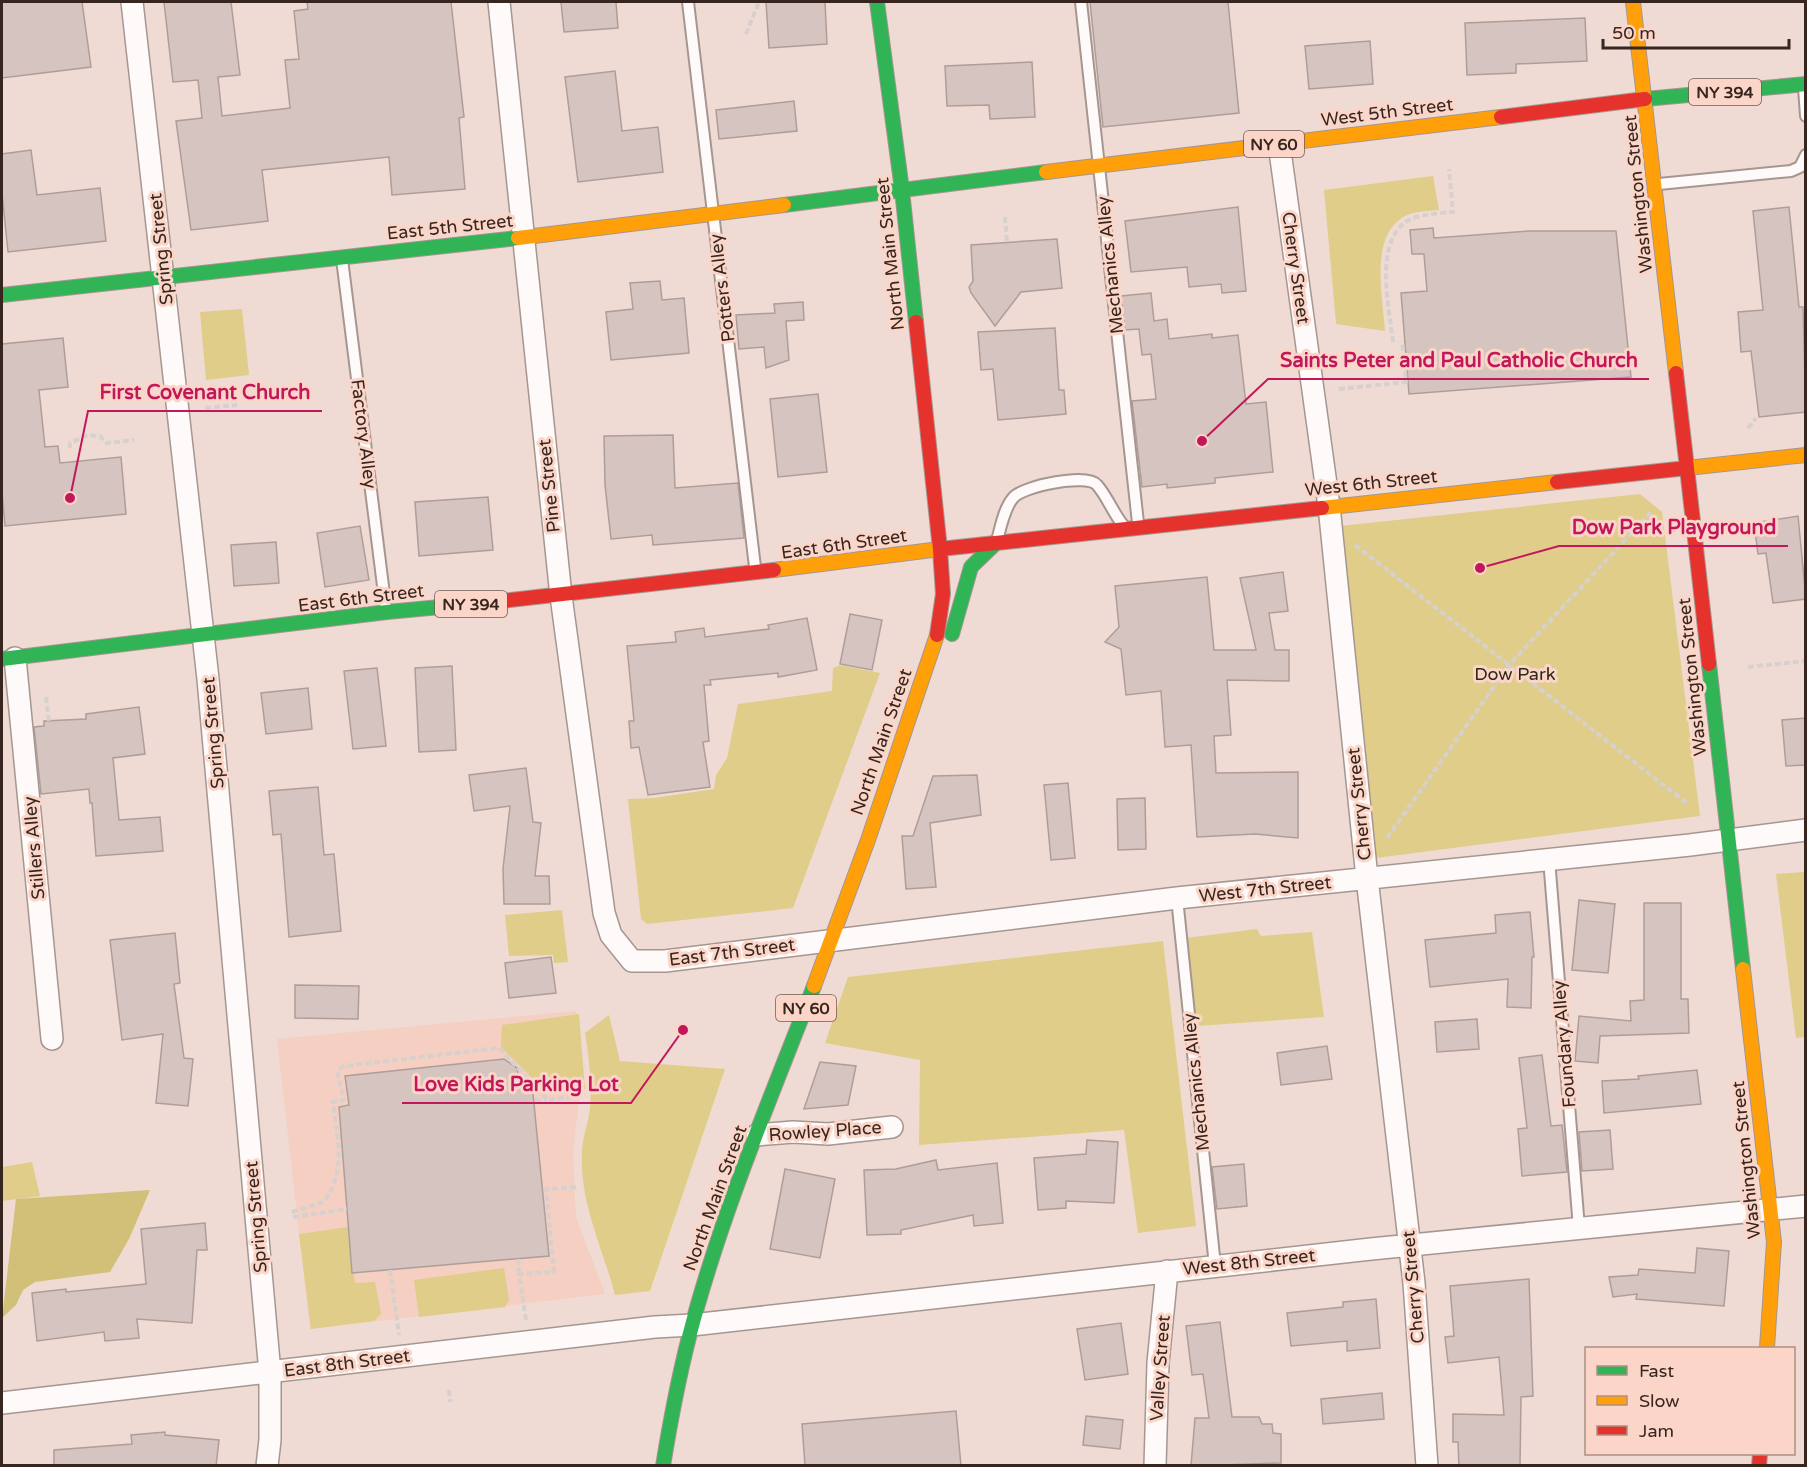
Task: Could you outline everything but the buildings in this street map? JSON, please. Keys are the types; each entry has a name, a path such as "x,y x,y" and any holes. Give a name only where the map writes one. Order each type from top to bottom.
{"main road":[{"name":"North Main Street","path":"663,1466 692,1325 706,1275 832,939 937,636 943,594 940,549 902,190 877,2"},
{"name":"Washington Street","path":"1634,2 1774,1242 1767,1347"},
{"name":"West 5th Street","path":"902,190 1646,99 1804,84"},
{"name":"East 5th Street","path":"2,295 522,238 902,190"},
{"name":"West 6th Street","path":"940,549 1806,455"},
{"path":"922,681 936,681 963,604 971,567 996,543"},
{"name":"East 6th Street","path":"8,658 387,612 561,596 756,574 940,549"}],"street":[{"name":"Spring Street","path":"132,2 165,276 204,635 270,1373 270,1440 267,1466"},
{"name":"Pine Street","path":"499,2 561,596 604,913 611,935 632,961"},
{"name":"Cherry Street","path":"1279,144 1329,506 1367,878 1409,1245 1427,1466"},
{"name":"Stillers Alley","path":"8,658 52,1039"},
{"name":"West 7th Street","path":"832,939 1177,898 1806,830"},
{"name":"East 7th Street","path":"632,961 664,961 832,939"},
{"name":"Rowley Place","path":"757,1135 793,1132 828,1134 892,1127"},
{"name":"West 8th Street","path":"692,1325 1409,1245 1806,1206"},
{"name":"Valley Street","path":"1155,1466 1158,1363 1167,1271"},
{"name":"East 8th Street","path":"2,1402 692,1325"}],"lane":[{"name":"Potters Alley","path":"688,2 756,574"},
{"name":"Mechanics Alley","path":"1082,2 1132,528"},
{"path":"1804,84 1806,116"},
{"path":"1655,184 1791,171 1800,167 1806,155"},
{"name":"Factory Alley","path":"342,256 387,612"},
{"path":"996,543 1012,498 1024,489 1067,481 1089,480 1097,484 1132,528"},
{"name":"Foundary Alley","path":"1549,859 1579,1228"},
{"name":"Mechanics Alley","path":"1177,898 1215,1266"}],"path":[{"path":"746,34 759,2"},
{"path":"1393,342 1387,292 1389,243 1396,230 1416,217 1453,212 1449,169"},
{"path":"1005,218 1007,243"},
{"path":"1339,388 1406,382 1402,341"},
{"path":"205,408 237,405"},
{"path":"1748,428 1756,418"},
{"path":"70,448 70,443 93,434 100,436 106,443 134,440"},
{"path":"1387,838 1509,664 1651,512"},
{"path":"1353,544 1688,804"},
{"path":"1748,668 1806,661"},
{"path":"46,697 49,721"},
{"path":"347,1209 292,1214 324,1202 338,1178 339,1158 333,1102 344,1100 338,1076 340,1068 499,1048 548,1100"},
{"path":"535,1100 585,1095"},
{"path":"519,1274 554,1272 546,1189 579,1187"},
{"path":"518,1258 529,1342"},
{"path":"390,1270 401,1357"},
{"path":"449,1390 450,1402"}],"shaded area":[{"path":"576,1011 579,1099 573,1154 576,1217 605,1294 310,1329 277,1039"},
{"path":"150,1190 129,1239 110,1272 35,1282 23,1290 16,1305 2,1318 16,1199"}],"green space":[{"path":"1433,176 1439,210 1407,215 1395,224 1387,236 1382,251 1381,284 1385,331 1336,324 1324,190"},
{"path":"242,309 249,375 206,380 200,312"},
{"name":"Dow Park","path":"1640,494 1662,512 1700,816 1376,858 1368,852 1340,526"},
{"path":"840,665 880,673 793,908 647,924 641,919 628,799 654,798 714,789 716,775 727,758 738,704 832,691 833,668"},
{"path":"1805,872 1805,1037 1796,1038 1776,874"},
{"path":"562,910 568,962 554,963 553,955 509,956 505,915"},
{"path":"1257,929 1261,936 1312,932 1324,1017 1197,1026 1186,938"},
{"path":"1163,941 1196,1226 1138,1233 1124,1130 919,1145 920,1060 825,1043 848,977"},
{"path":"579,1014 585,1089 546,1092 501,1047 502,1025"},
{"path":"609,1015 620,1061 725,1069 650,1291 615,1295 588,1207 582,1170 582,1146 591,1097 585,1033"},
{"path":"32,1162 40,1196 2,1201 2,1167"},
{"path":"348,1227 355,1283 375,1282 381,1314 374,1321 311,1329 299,1234"},
{"path":"504,1268 509,1300 505,1307 419,1317 414,1280"}],"traffic: fast":[{"path":"877,2 902,190"},
{"path":"1645,99 1806,84"},
{"path":"916,322 902,190 1046,172"},
{"path":"784,205 902,190"},
{"path":"2,295 518,238"},
{"path":"952,634 971,567 996,543"},
{"path":"2,659 387,612 493,602"},
{"path":"1709,664 1743,969"},
{"path":"663,1466 674,1402 701,1292 746,1160 814,986"}],"traffic: slow":[{"path":"1633,2 1676,373"},
{"path":"1046,172 1501,117"},
{"path":"518,238 784,205"},
{"path":"1687,468 1806,455"},
{"path":"1322,508 1557,482"},
{"path":"774,570 940,549"},
{"path":"814,986 868,840 937,635"},
{"path":"1743,969 1774,1242 1767,1347"}],"traffic: jam":[{"path":"1501,117 1645,99"},
{"path":"916,322 940,549 943,594 937,635"},
{"path":"1557,482 1687,468 1676,373"},
{"path":"1687,468 1709,664"},
{"path":"940,549 1322,508"},
{"path":"493,602 774,570"},
{"path":"1759,1466 1760,1455"}],"place":[{"name":"Saints Peter and Paul Catholic Church","path":"1202,441"},
{"name":"First Covenant Church","path":"70,498"},
{"name":"Dow Park Playground","path":"1480,568"},
{"name":"Love Kids Parking Lot","path":"683,1030"}]}
